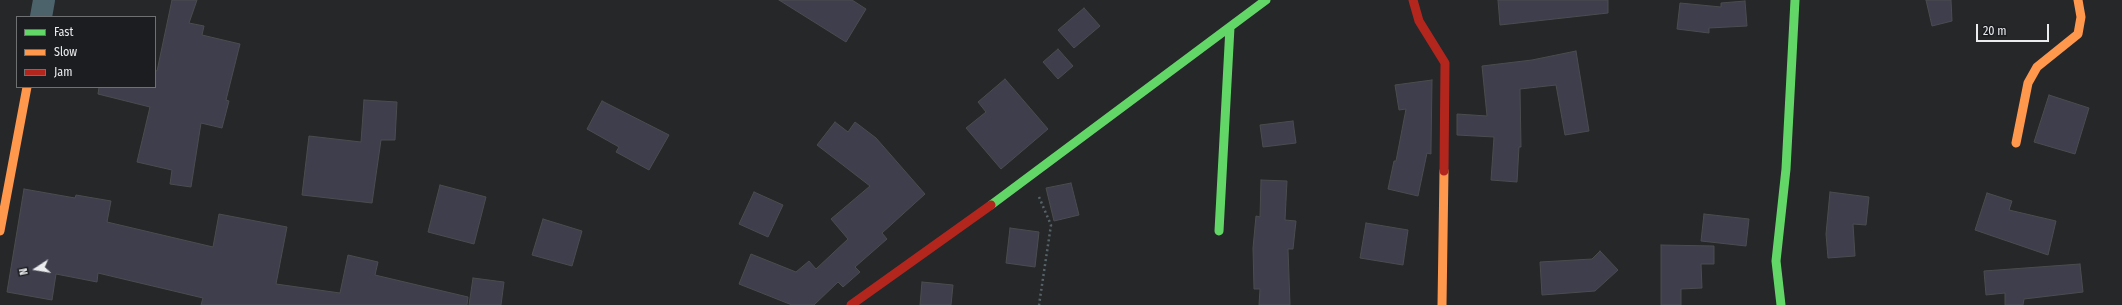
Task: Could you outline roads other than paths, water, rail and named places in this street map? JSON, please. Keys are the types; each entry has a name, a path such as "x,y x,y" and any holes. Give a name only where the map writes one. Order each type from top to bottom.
{"street":[{"path":"41,16 44,0"},
{"path":"851,305 930,250 1266,0"},
{"path":"1413,0 1419,22 1445,63 1442,305"},
{"path":"1781,305 1776,261 1786,169 1795,0"},
{"path":"2016,143 2028,83 2037,67 2078,34 2081,17 2078,0"},
{"path":"1219,231 1230,27"},
{"path":"0,231 27,88"}]}
